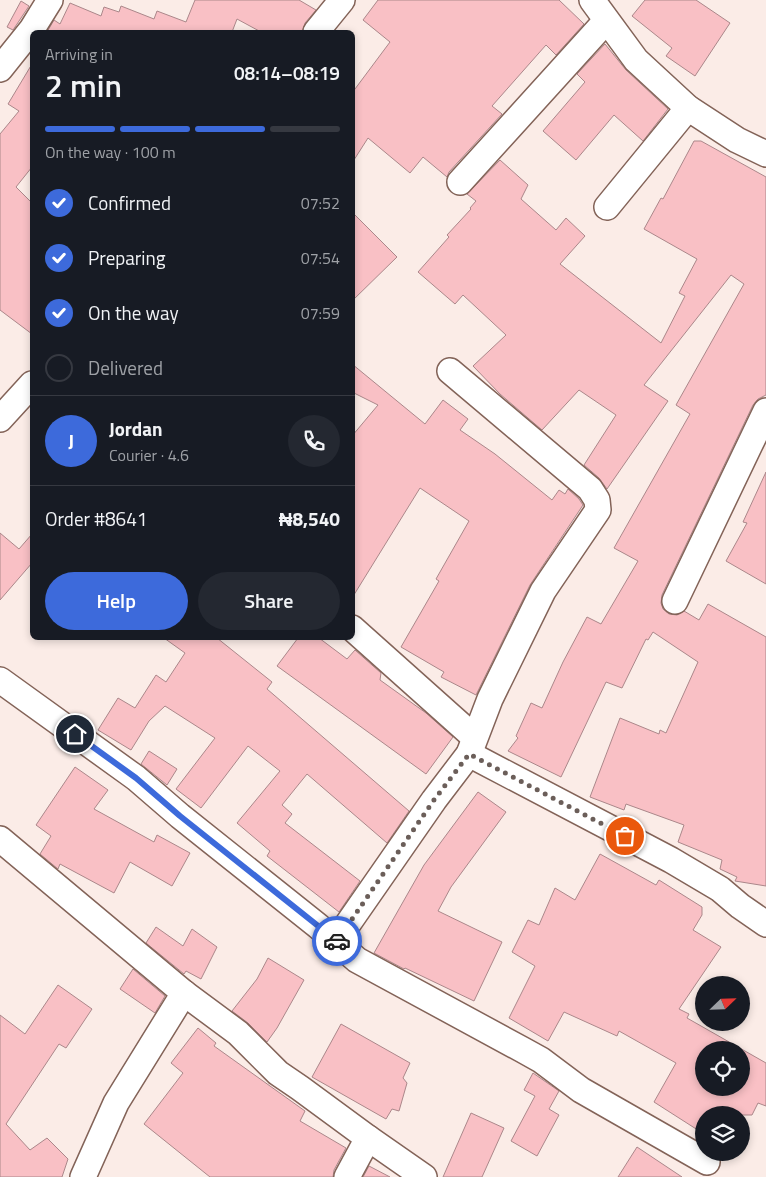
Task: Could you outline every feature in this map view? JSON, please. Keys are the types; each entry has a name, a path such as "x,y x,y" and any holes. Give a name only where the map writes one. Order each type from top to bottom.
{"street":[{"path":"32,30 50,0"},
{"path":"318,30 342,0"},
{"path":"592,0 636,60 688,108 737,140 766,154"},
{"path":"460,182 606,21"},
{"path":"0,69 30,32"},
{"path":"607,207 688,108"},
{"path":"336,941 471,745 490,699 543,591 598,510 597,500 590,489 450,371"},
{"path":"0,419 30,386"},
{"path":"675,601 766,411"},
{"path":"355,631 471,745 720,889 766,924"},
{"path":"0,680 136,778 357,960 541,1060 581,1090 707,1162"},
{"path":"1,843 184,993 238,1033 278,1073 424,1177"},
{"path":"83,1177 116,1103 184,993"},
{"path":"347,1177 368,1138"}],"building":[{"path":"195,0 299,0 316,10 305,23 303,30 257,30 237,19 233,30 48,30 54,20 60,24 70,3 101,16 104,7 119,12 121,6 154,19 157,11 186,22"},
{"path":"378,0 559,0 584,24 556,55 546,45 492,106 502,114 449,172 447,177 423,157 410,173 368,138 355,158 355,89 390,42 363,20"},
{"path":"645,0 696,0 730,23 695,76 666,56 672,48 632,16"},
{"path":"21,1 29,6 13,30 7,27"},
{"path":"605,44 626,70 668,109 643,141 614,115 576,160 543,131 585,82 577,74"},
{"path":"30,67 30,170 16,187 30,201 30,332 0,310 0,134 19,111 8,104"},
{"path":"694,141 701,141 766,177 766,395 758,399 753,405 662,595 661,603 663,609 669,614 677,615 684,611 699,620 708,604 766,637 766,886 735,881 737,877 720,869 722,860 678,842 684,825 626,804 624,810 590,797 620,718 659,734 660,730 666,733 698,662 653,632 648,640 646,639 622,688 606,682 561,777 508,751 518,738 516,736 531,703 542,708 563,662 587,617 601,624 638,561 614,548 690,414 676,405 744,284 731,275 644,385 668,401 607,489 599,478 584,465 616,415 579,390 542,430 500,394 473,366 506,335 463,295 455,304 418,272 449,237 447,235 471,209 476,201 467,194 500,160 528,185 521,199 556,230 566,218 585,236 560,264 661,343 685,296 679,293 697,259 644,229 661,198 663,199"},
{"path":"355,215 397,257 355,298"},
{"path":"355,366 425,424 443,400 468,419 460,430 495,454 552,500 559,490 565,494 568,489 583,505 530,585 476,695 441,677 444,672 401,647 439,581 436,579 469,521 420,488 355,593 355,432 378,405 355,394"},
{"path":"766,472 766,584 726,561 747,523 743,522"},
{"path":"0,533 19,549 30,536 30,565 0,600"},
{"path":"167,640 220,640 272,682 267,689 409,811 387,843 307,774 282,805 292,814 285,823 360,881 339,912 267,856 270,851 237,823 280,771 248,746 201,808 176,789 215,738 165,706 149,721 131,750 98,730 118,698 135,708 156,675 166,682 185,653"},
{"path":"296,640 322,640 347,659 355,650 381,673 380,680 426,713 453,737 426,774 277,666"},
{"path":"149,751 177,769 167,785 141,764"},
{"path":"75,767 108,790 94,809 154,842 157,835 190,853 172,886 130,862 114,893 60,864 58,869 40,854 51,836 36,825"},
{"path":"478,792 506,812 451,887 438,911 502,942 474,1001 374,953 424,865"},
{"path":"600,854 656,885 659,880 702,907 702,915 693,930 721,947 701,976 695,976 695,985 679,1009 689,1014 687,1018 695,1023 695,1031 710,1031 727,1041 695,1041 695,1096 750,1096 750,1054 766,1063 766,1106 758,1103 752,1115 750,1115 750,1106 695,1106 695,1128 654,1102 676,1063 619,1031 617,1036 564,1012 548,1041 509,1018 535,966 512,952 528,920 539,925 555,888 575,900"},
{"path":"156,927 183,946 192,929 217,947 201,979 186,971 184,974 146,943"},
{"path":"268,958 304,980 267,1042 248,1023 232,1011 257,979"},
{"path":"133,969 165,996 155,1013 120,989"},
{"path":"58,985 92,1009 66,1048 59,1044 6,1124 30,1150 47,1138 68,1159 62,1177 0,1177 0,1015 25,1034"},
{"path":"341,1024 410,1063 403,1078 407,1083 399,1111 392,1109 386,1119 312,1077"},
{"path":"198,1028 216,1043 214,1046 305,1111 300,1121 346,1148 334,1170 333,1177 210,1177 144,1124 183,1073 171,1063"},
{"path":"533,1073 559,1091 549,1109 559,1115 537,1156 511,1141 535,1096 524,1090"},
{"path":"471,1113 504,1128 482,1177 443,1177"},
{"path":"637,1147 682,1177 618,1177"},
{"path":"369,1166 390,1177 363,1177"}],"way so far":[{"path":"337,941 434,800 469,754 625,836"}],"route":[{"path":"75,734 136,778 180,816 337,941"}]}
